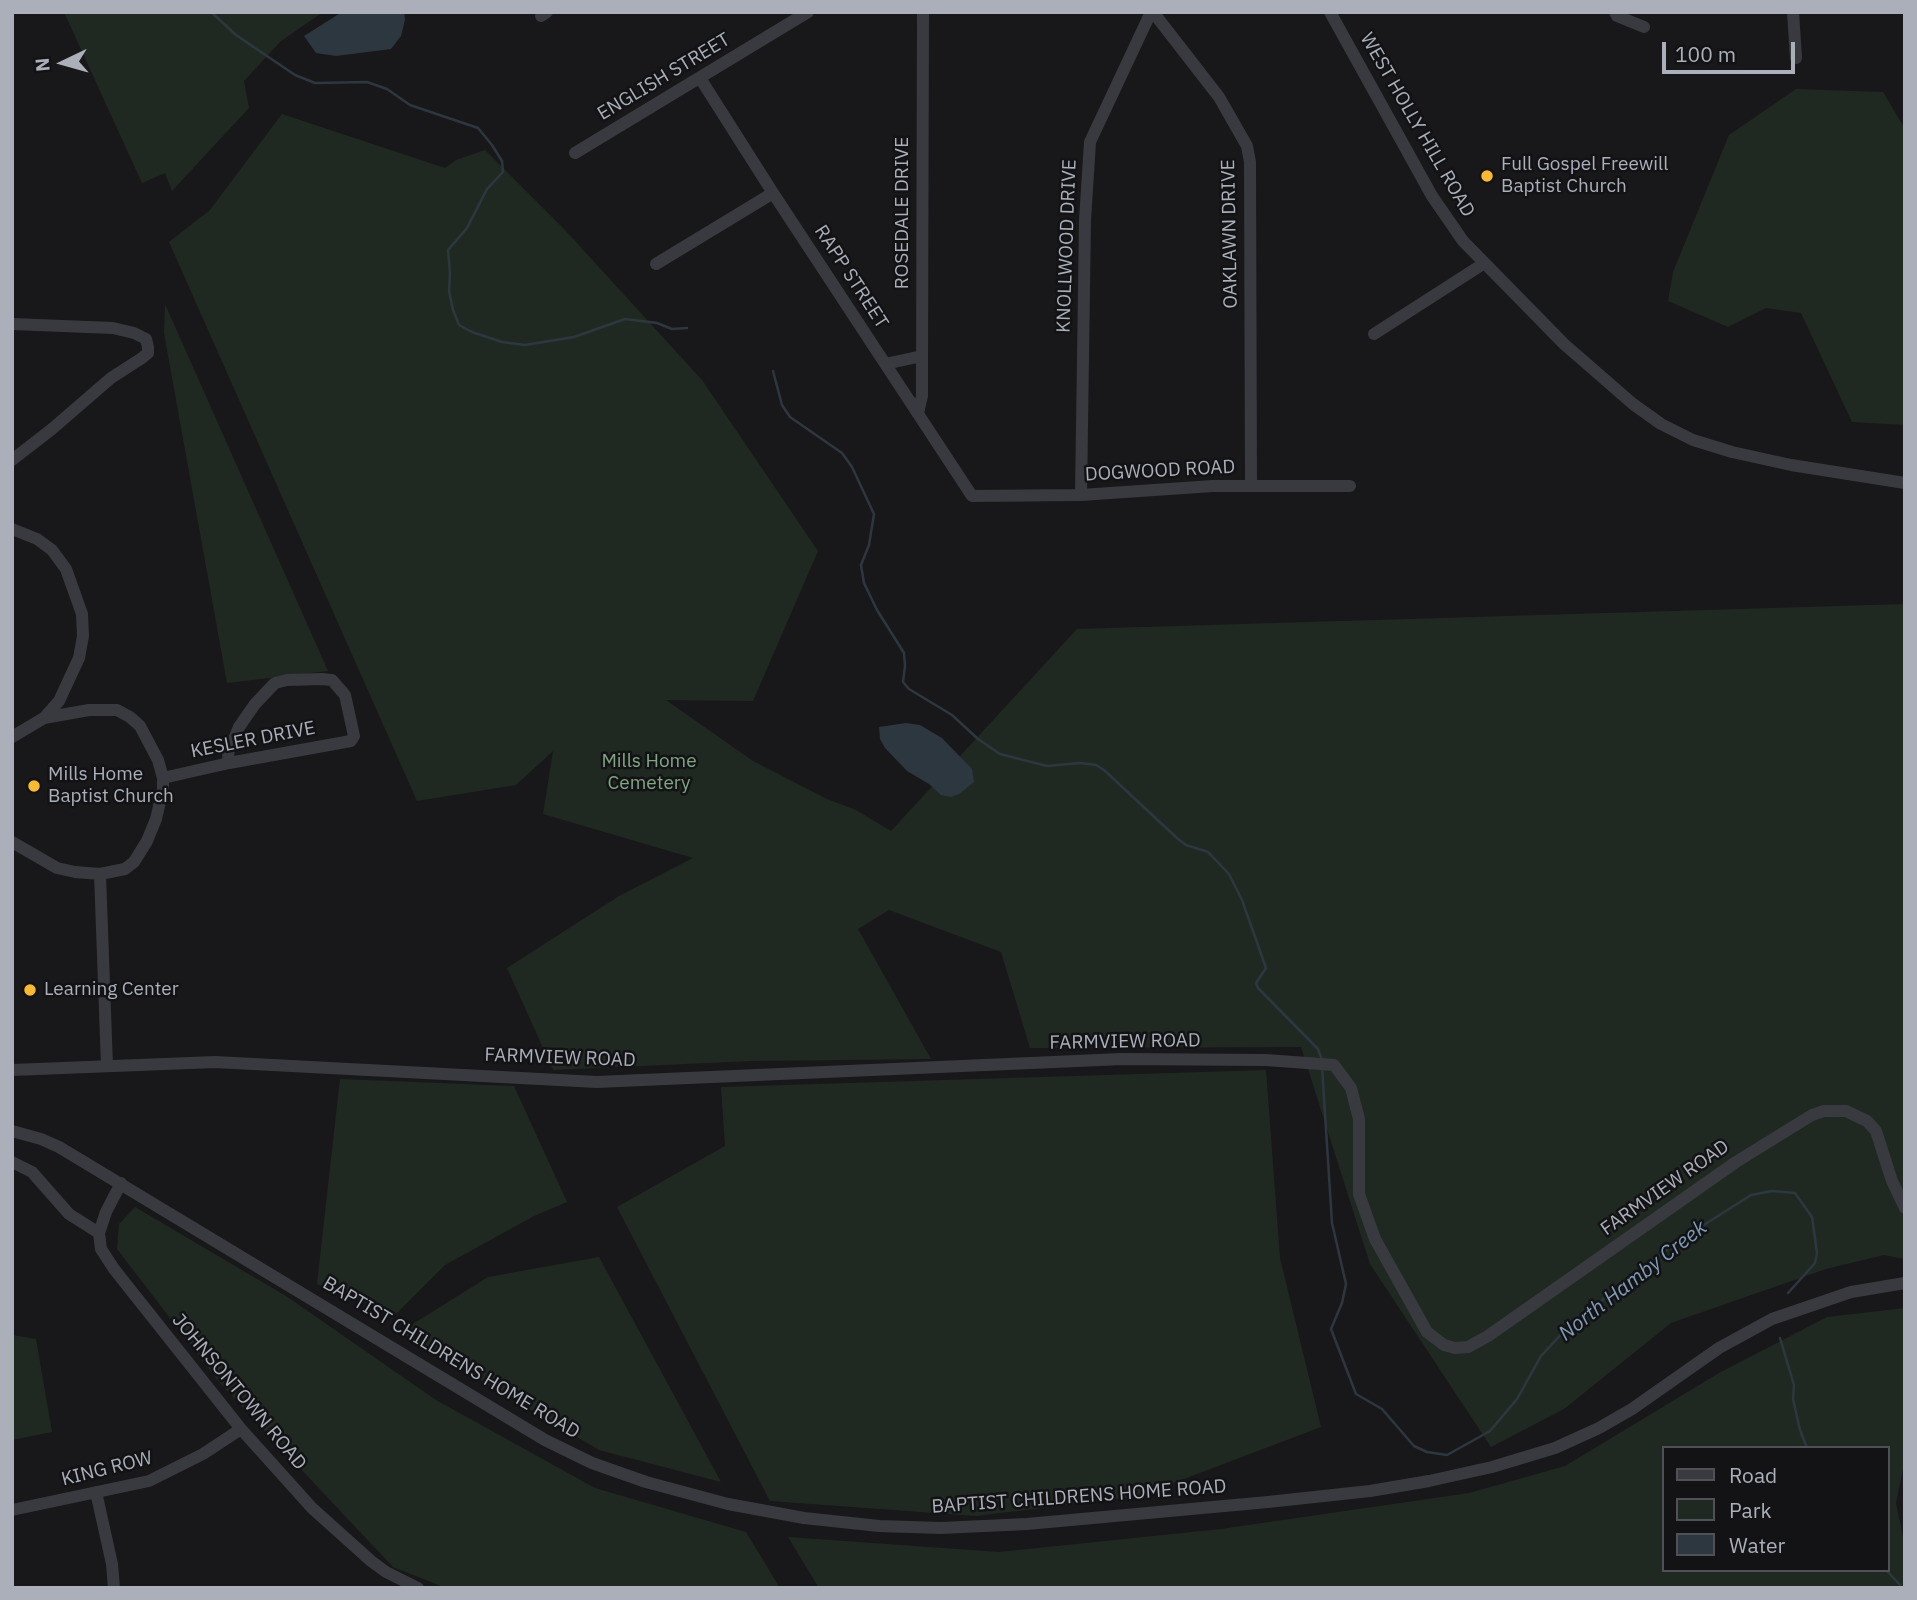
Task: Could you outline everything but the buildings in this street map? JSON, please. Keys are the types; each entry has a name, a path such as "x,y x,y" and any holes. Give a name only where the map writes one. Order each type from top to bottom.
{"street":[{"name":"ENGLISH STREET","path":"575,152 808,12"},
{"name":"ROSEDALE DRIVE","path":"918,413 922,396 923,12"},
{"name":"OAKLAWN DRIVE","path":"1152,12 1219,97 1247,146 1250,162 1251,486"},
{"name":"KNOLLWOOD DRIVE","path":"1082,495 1085,209 1090,142 1152,12"},
{"name":"WEST HOLLY HILL ROAD","path":"1330,12 1432,196 1463,241 1564,344 1633,404 1661,424 1693,440 1732,452 1791,465 1905,483"},
{"path":"1615,12 1618,16 1644,27"},
{"path":"1793,12 1796,58"},
{"name":"RAPP STREET","path":"700,78 972,496"},
{"path":"656,264 773,193"},
{"path":"1374,334 1483,264"},
{"path":"12,324 113,328 146,339 148,353 111,378 12,460"},
{"path":"885,364 922,356"},
{"name":"DOGWOOD ROAD","path":"972,496 1082,495 1251,486 1350,486"},
{"path":"12,529 37,539 52,550 66,569 82,614 83,636 79,658 59,701 44,718 12,737"},
{"name":"KESLER DRIVE","path":"163,778 351,741 354,736 345,695 332,680 322,678 275,683 255,704 239,727 229,753 229,763"},
{"path":"12,842 57,867 100,874 125,869 134,862 141,853 156,818 163,778 158,760 140,726 130,717 117,710 89,710 44,718"},
{"path":"100,874 107,1066"},
{"name":"FARMVIEW ROAD","path":"12,1070 227,1062 597,1082 1122,1059 1334,1065 1351,1088 1359,1119 1359,1194 1376,1239 1427,1332 1444,1345 1455,1348 1468,1347 1488,1336 1736,1162 1812,1115 1824,1111 1846,1111 1867,1121 1876,1131 1892,1181 1905,1208"},
{"name":"BAPTIST CHILDRENS HOME ROAD","path":"12,1131 59,1147 534,1433 592,1462 646,1482 727,1504 804,1518 880,1526 941,1528 1027,1524 1268,1502 1370,1491 1492,1467 1555,1448 1599,1428 1643,1402 1719,1348 1772,1319 1851,1292 1905,1283"},
{"path":"12,1162 32,1172 69,1214 99,1233 106,1212 121,1184"},
{"name":"JOHNSONTOWN ROAD","path":"99,1233 102,1249 114,1269 242,1429 312,1508 342,1537 386,1572 418,1588"},
{"name":"KING ROW","path":"12,1510 158,1477 203,1454 242,1429"},
{"path":"96,1492 112,1564 114,1588"}],"green space":[{"path":"64,12 323,12 281,41 244,81 249,108 172,191 165,173 142,183"},
{"path":"1796,89 1883,92 1905,129 1905,425 1852,422 1801,313 1766,308 1728,327 1668,301 1673,272 1729,135"},
{"name":"Mills Home Cemetery","path":"282,114 445,168 456,160 485,150 565,230 702,380 818,551 753,701 666,700 753,761 827,799 856,810 891,831 1077,629 1905,604 1905,1259 1884,1255 1826,1269 1671,1323 1564,1409 1491,1447 1370,1264 1301,1047 1030,1048 1001,952 889,910 858,929 931,1059 751,1061 553,1070 507,968 619,896 693,858 543,814 553,751 516,785 417,801 169,242 210,210"},
{"path":"165,304 328,671 227,683 164,333"},
{"path":"1266,1070 1280,1258 1321,1427 1139,1496 976,1516 770,1501 617,1207 725,1146 721,1087"},
{"path":"340,1079 514,1086 567,1202 534,1216 445,1265 395,1315 317,1284"},
{"path":"135,1207 286,1296 436,1400 595,1488 746,1532 780,1588 446,1588 393,1567 220,1383 117,1249 119,1224"},
{"path":"599,1257 721,1482 599,1450 400,1332 488,1277"},
{"path":"1905,1308 1905,1459 1896,1503 1905,1546 1905,1588 819,1588 788,1537 999,1552 1221,1529 1469,1493 1565,1466 1719,1373 1827,1317"},
{"path":"12,1335 36,1339 52,1432 12,1440"}],"water":[{"path":"342,12 404,12 401,36 391,49 336,56 316,53 304,36"},
{"path":"906,723 920,725 942,738 972,769 974,782 951,797 941,795 907,771 885,748 880,739 879,727"}],"waterway":[{"name":"North Hamby Creek","path":"211,12 236,35 295,75 315,83 367,82 387,89 410,105 478,128 492,145 502,161 503,172 487,189 467,228 448,250 449,291 459,325 502,342 525,345 574,337 625,319 657,323 672,329 687,328"},
{"name":"North Hamby Creek","path":"773,371 782,405 790,417 842,453 852,467 874,514 869,545 861,565 864,583 877,610 904,653 903,682 909,689 952,715 978,739 1000,754 1047,766 1080,763 1096,765 1178,839 1186,845 1208,852 1229,874 1242,900 1266,968 1256,983 1258,988 1318,1049 1322,1060"},
{"name":"North Hamby Creek","path":"1322,1067 1332,1223 1346,1284 1342,1303 1331,1329 1356,1394 1382,1409 1414,1446 1427,1452 1447,1455 1490,1431 1517,1399 1541,1356 1568,1327 1674,1244 1751,1195 1772,1191 1795,1193 1812,1217 1817,1253 1815,1263 1788,1293"},
{"name":"North Hamby Creek","path":"1780,1338 1794,1385 1793,1399 1806,1446"},
{"name":"North Hamby Creek","path":"1888,1572 1903,1588"}],"place":[{"name":"Full Gospel Freewill Baptist Church","path":"1487,176"},
{"name":"Mills Home Baptist Church","path":"34,786"},
{"name":"Learning Center","path":"30,990"}]}
